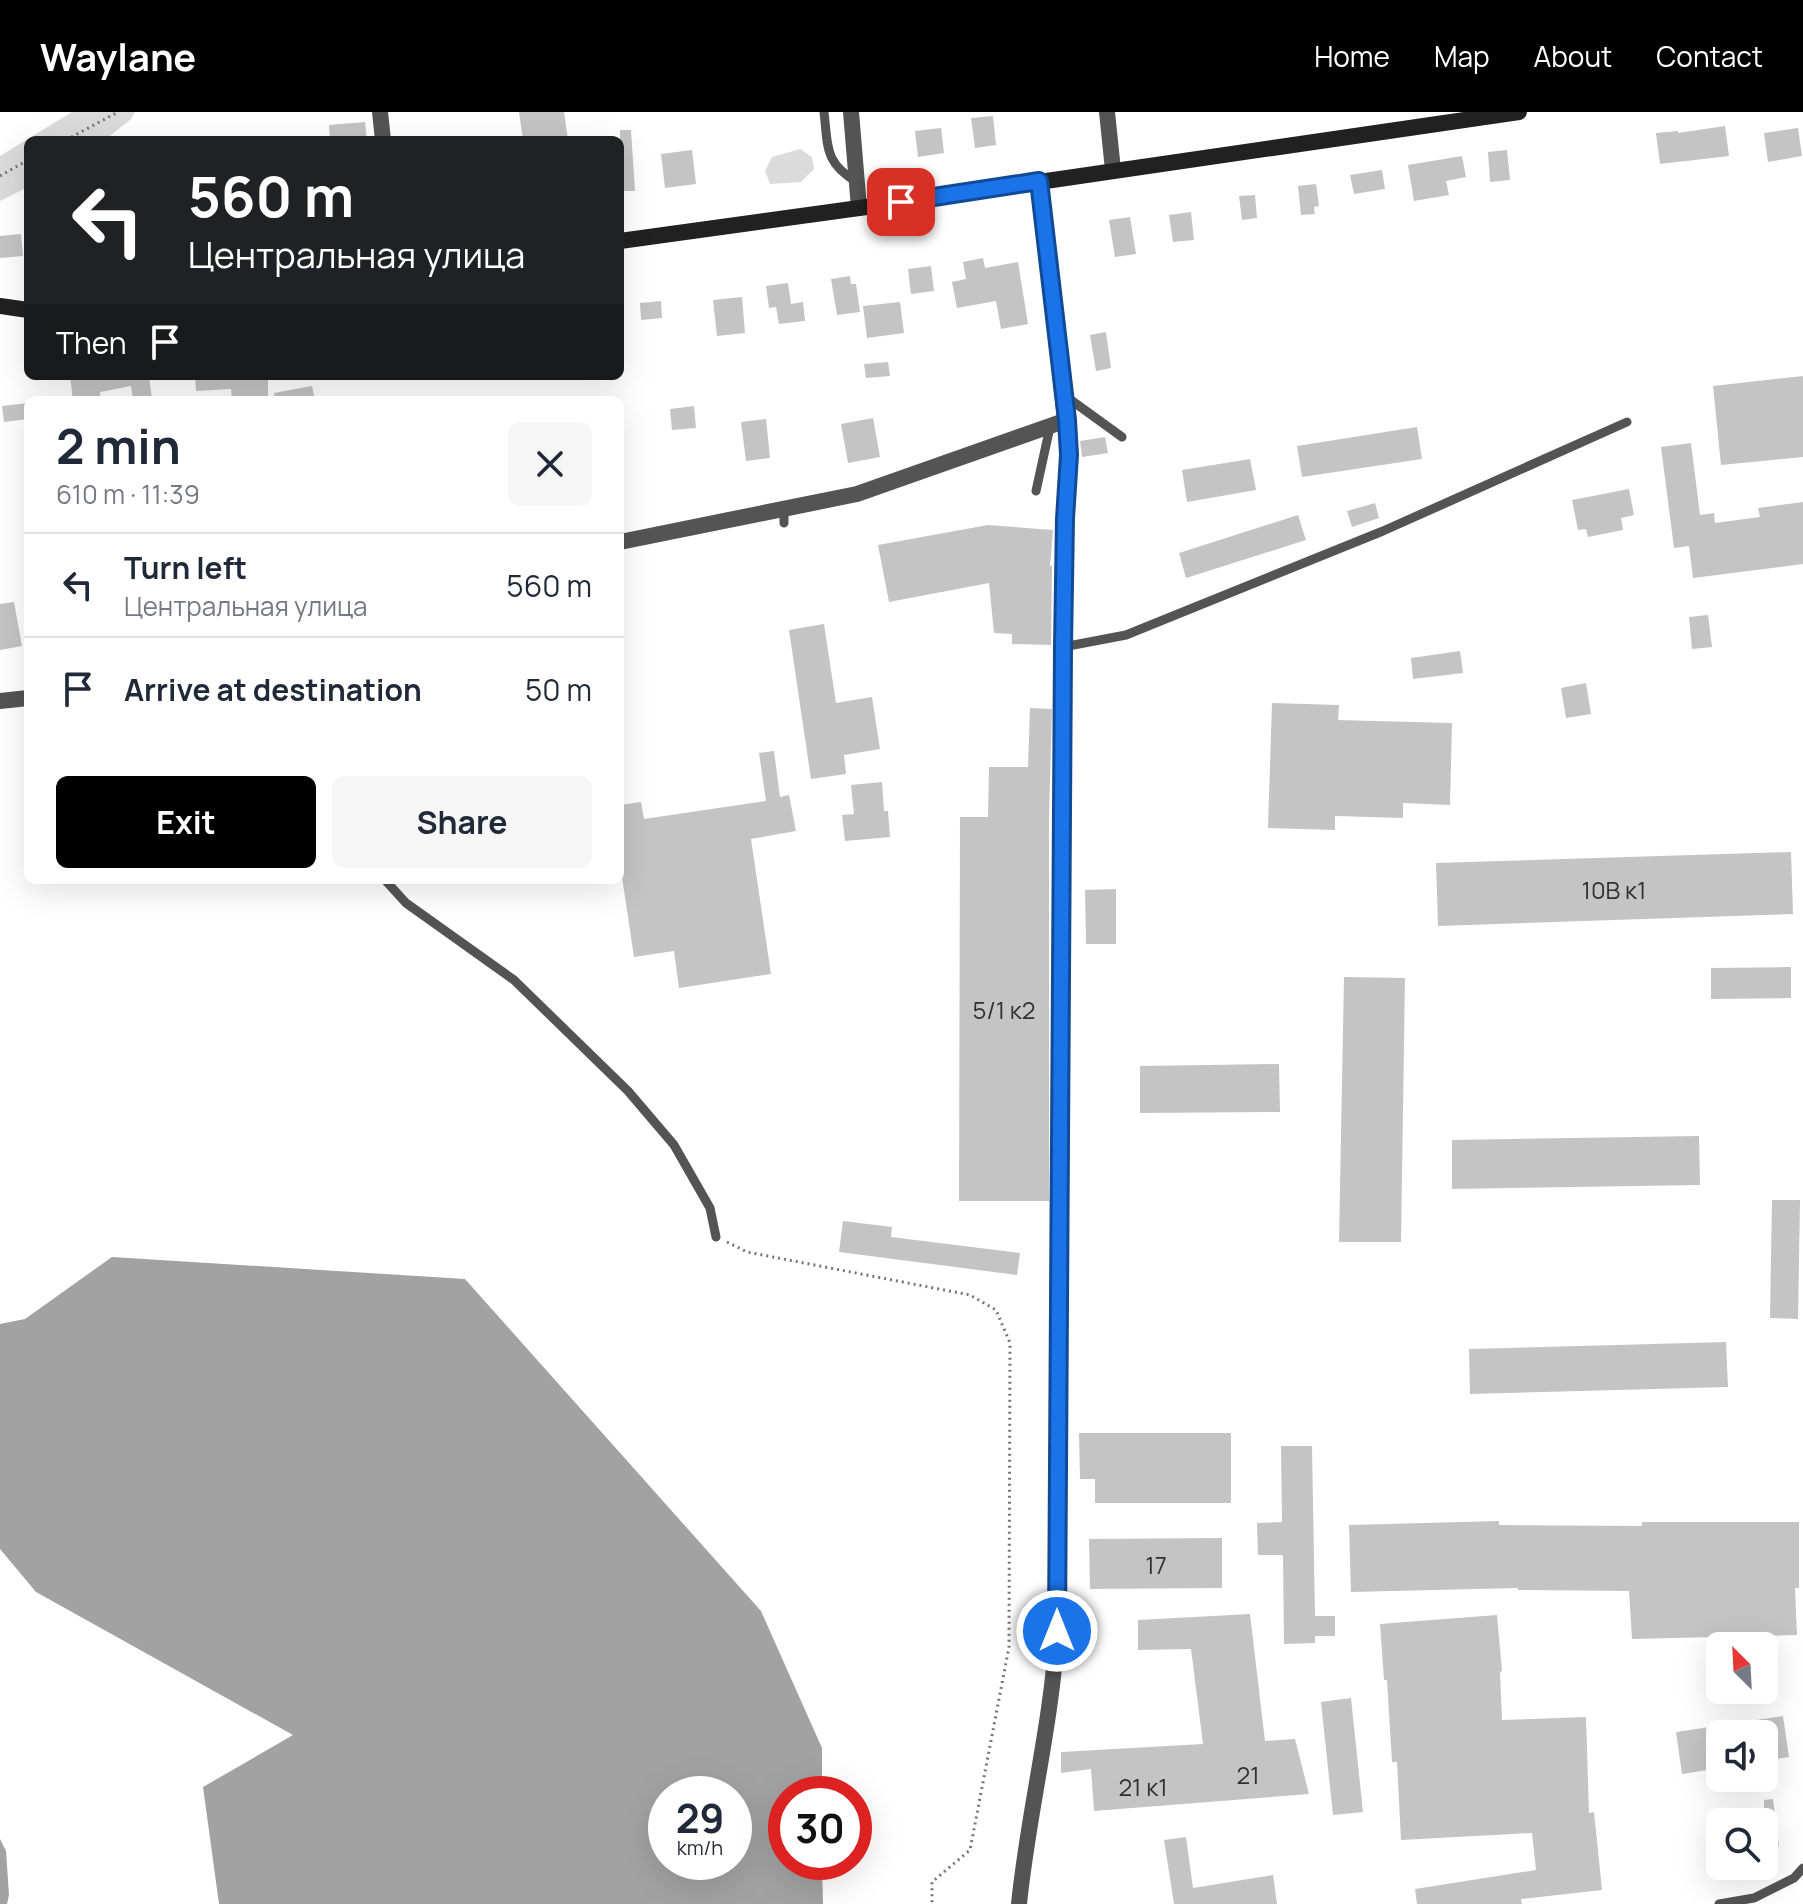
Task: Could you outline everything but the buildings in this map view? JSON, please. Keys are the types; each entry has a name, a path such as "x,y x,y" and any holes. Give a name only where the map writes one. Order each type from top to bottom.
{"main road":[{"path":"624,240 1519,112"},
{"path":"1,307 24,310"}],"street":[{"path":"380,112 383,136"},
{"path":"851,112 859,208"},
{"path":"1113,112 1107,120 1113,170"},
{"path":"1019,1904 1055,1667 1057,1631 1063,647 1069,455 1039,181"},
{"path":"624,541 784,516 857,494 1067,420"},
{"path":"0,701 24,698"}],"lane":[{"path":"824,112 833,163 843,174 857,182"},
{"path":"1064,395 1122,437"},
{"path":"1063,647 1126,635 1383,531 1627,422"},
{"path":"1036,491 1050,427"},
{"path":"389,884 406,903 514,980 628,1091 674,1145 710,1208 716,1237"},
{"path":"1719,1904 1754,1898 1794,1878 1803,1868"}],"path":[{"path":"73,136 118,112"},
{"path":"0,176 24,162"},
{"path":"716,1237 747,1252 970,1295 996,1310 1010,1343 1009,1647 970,1850 932,1882 932,1904"}],"shaded area":[{"path":"72,112 135,112 110,136 33,136"},
{"path":"24,141 24,189 0,201 0,156"},
{"path":"800,149 812,157 814,169 801,182 770,184 765,171 772,157"},
{"path":"112,1257 465,1279 761,1611 822,1748 822,1776 768,1776 768,1880 822,1880 823,1904 219,1904 203,1787 293,1735 36,1592 0,1549 0,1324 25,1319"},
{"path":"0,1839 6,1851 7,1904 0,1904"}],"route":[{"path":"901,202 1039,181 1067,420 1057,1631"}]}
